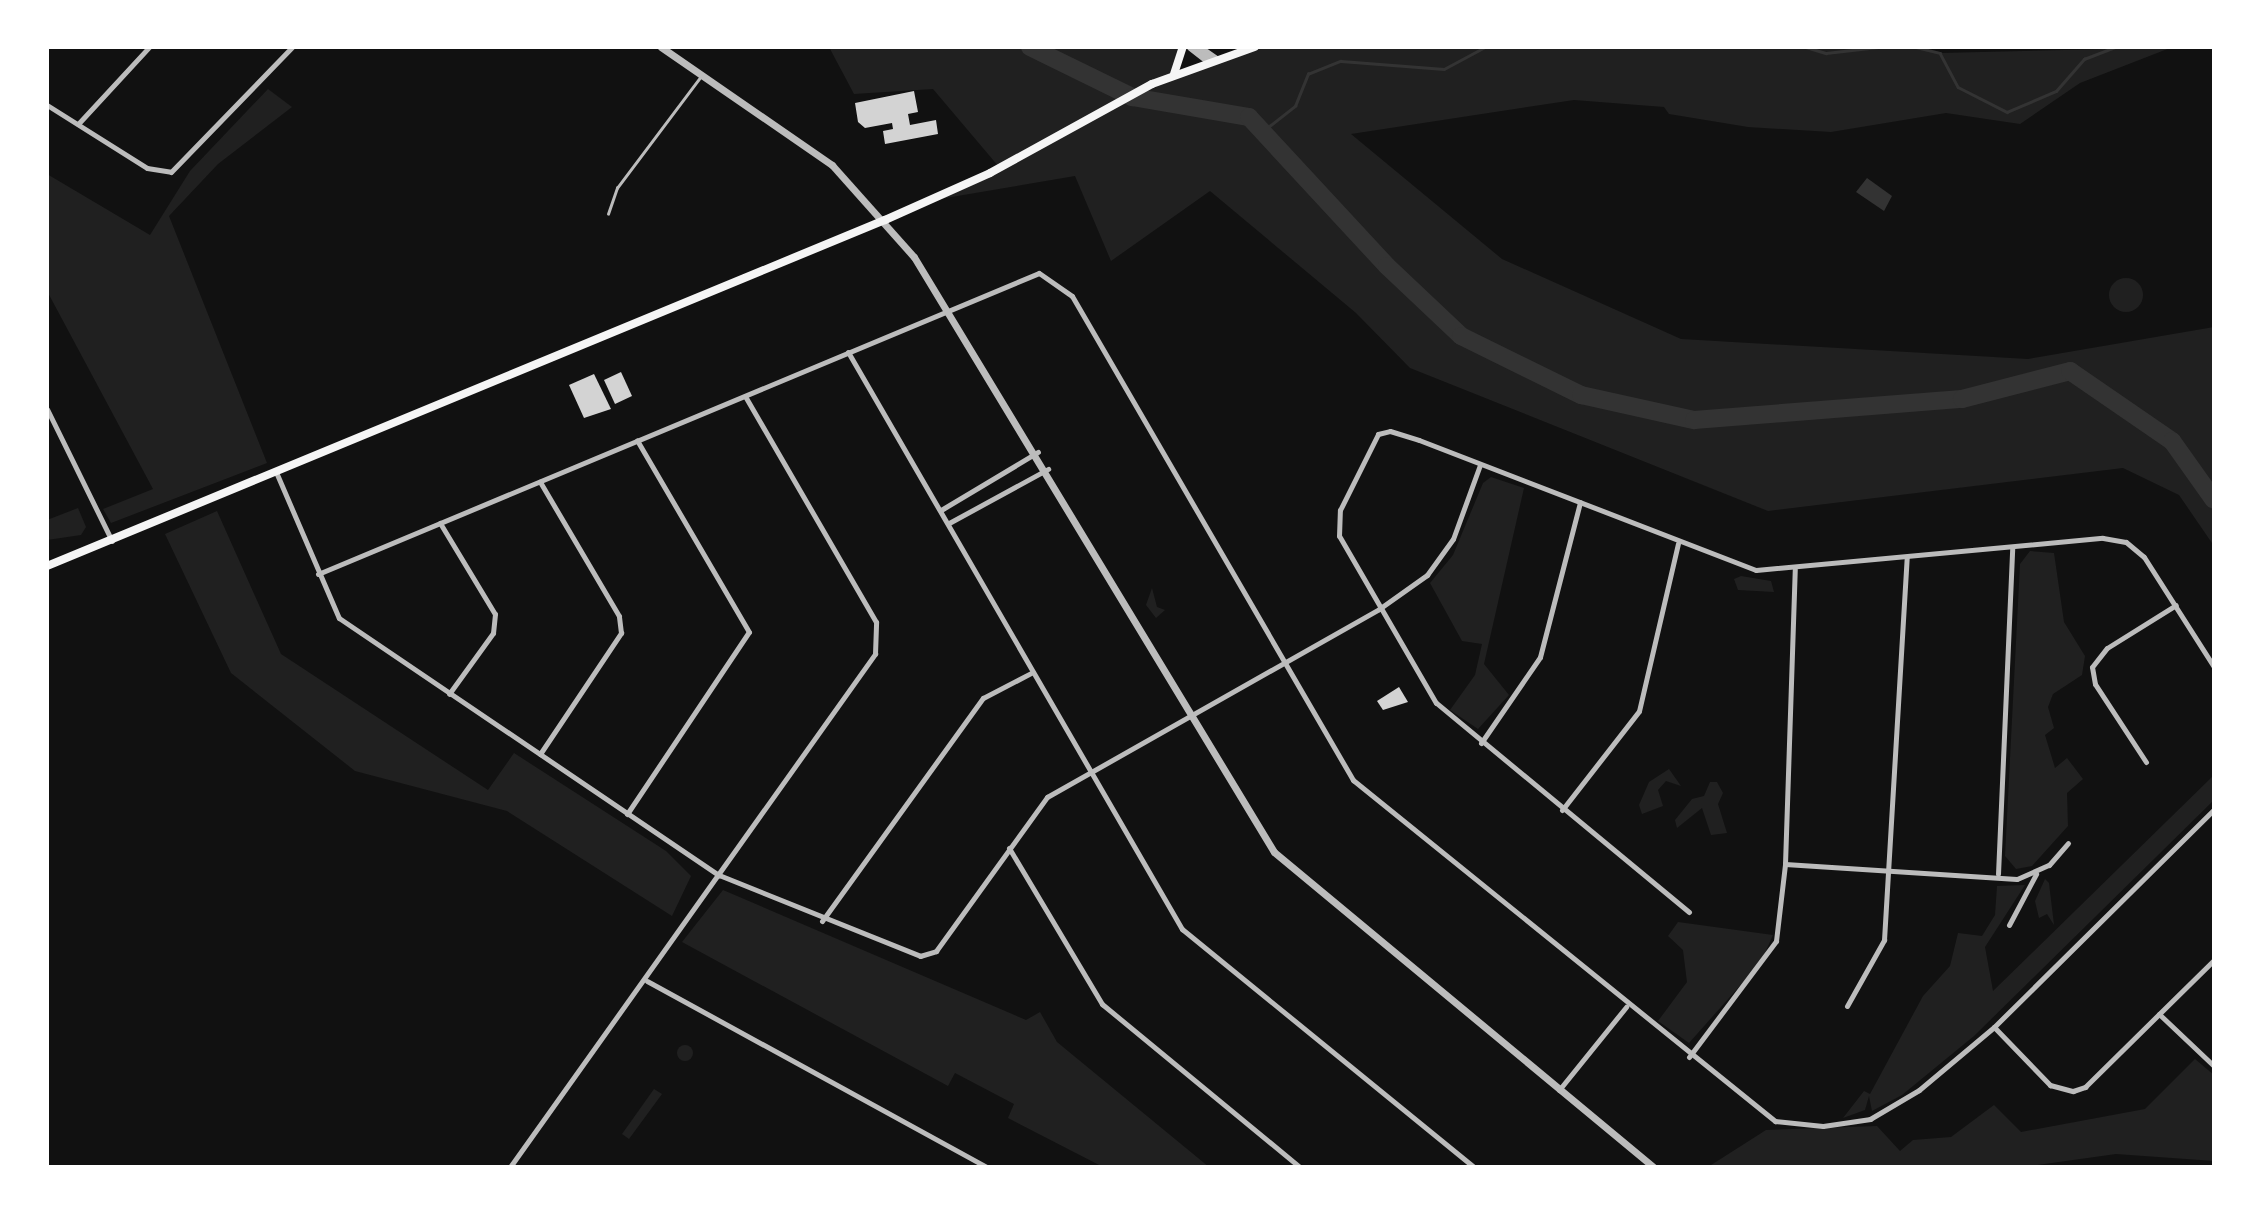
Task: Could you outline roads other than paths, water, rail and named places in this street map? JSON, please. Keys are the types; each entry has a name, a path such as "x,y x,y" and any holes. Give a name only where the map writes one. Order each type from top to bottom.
{"main road":[{"path":"1174,74 1183,47"},
{"path":"47,566 885,220 990,173 1152,83 1255,47"}],"street":[{"path":"79,124 149,47"},
{"path":"47,105 147,168 172,172 292,47"},
{"path":"661,47 832,165 885,220 947,306 1038,452 1189,713 1274,852 1653,1167"},
{"path":"1190,47 1212,61"},
{"path":"1199,47 1212,61"},
{"path":"318,574 745,396 947,306 1039,272 1072,296 1279,661 1360,789 1626,1007 1775,1121 1823,1126 1870,1119 1896,1107 1994,1027 2214,808"},
{"path":"848,352 1182,929 1474,1167"},
{"path":"510,1167 647,981 869,665 878,634 745,396"},
{"path":"47,409 112,541"},
{"path":"1689,912 1562,810 1436,703 1379,609 1337,525 1373,440 1390,431 1744,567 1795,569 2103,538 2126,542 2176,605 2214,667"},
{"path":"627,814 742,650 748,632 638,440"},
{"path":"941,510 1038,452"},
{"path":"276,472 339,618 719,875 822,920 929,955 1044,800 1279,661 1379,609 1437,565 1480,465"},
{"path":"949,523 1048,469"},
{"path":"540,482 619,616 621,632 540,754"},
{"path":"1482,743 1540,657 1580,502"},
{"path":"440,523 495,614 493,633 449,694"},
{"path":"1562,810 1639,711 1678,542"},
{"path":"1998,874 2012,548"},
{"path":"1847,1006 1883,947 1907,558"},
{"path":"1689,1057 1771,953 1785,864 1795,569"},
{"path":"2146,762 2095,684 2092,667 2106,648 2176,605"},
{"path":"822,920 983,698 1034,671"},
{"path":"2009,925 2036,874 2068,843"},
{"path":"1009,848 1102,1004 1300,1167"},
{"path":"1785,864 1889,871 2036,874"},
{"path":"1994,1027 2050,1084 2073,1091 2159,1014 2214,960"},
{"path":"647,981 987,1167"},
{"path":"1559,1090 1626,1007"},
{"path":"2159,1014 2214,1066"}],"lane":[{"path":"608,214 617,188 701,76"}],"waterway":[{"path":"1030,47 1132,97 1249,117 1387,266 1461,336 1581,395 1694,420 1962,399 2070,371 2172,441 2214,500"},
{"path":"1263,131 1295,106 1308,74 1341,61 1444,69 1485,47"},
{"path":"1806,47 1826,53 1878,47"},
{"path":"1916,47 1940,53 1958,87 2007,112 2056,91 2084,59 2116,47"}]}
